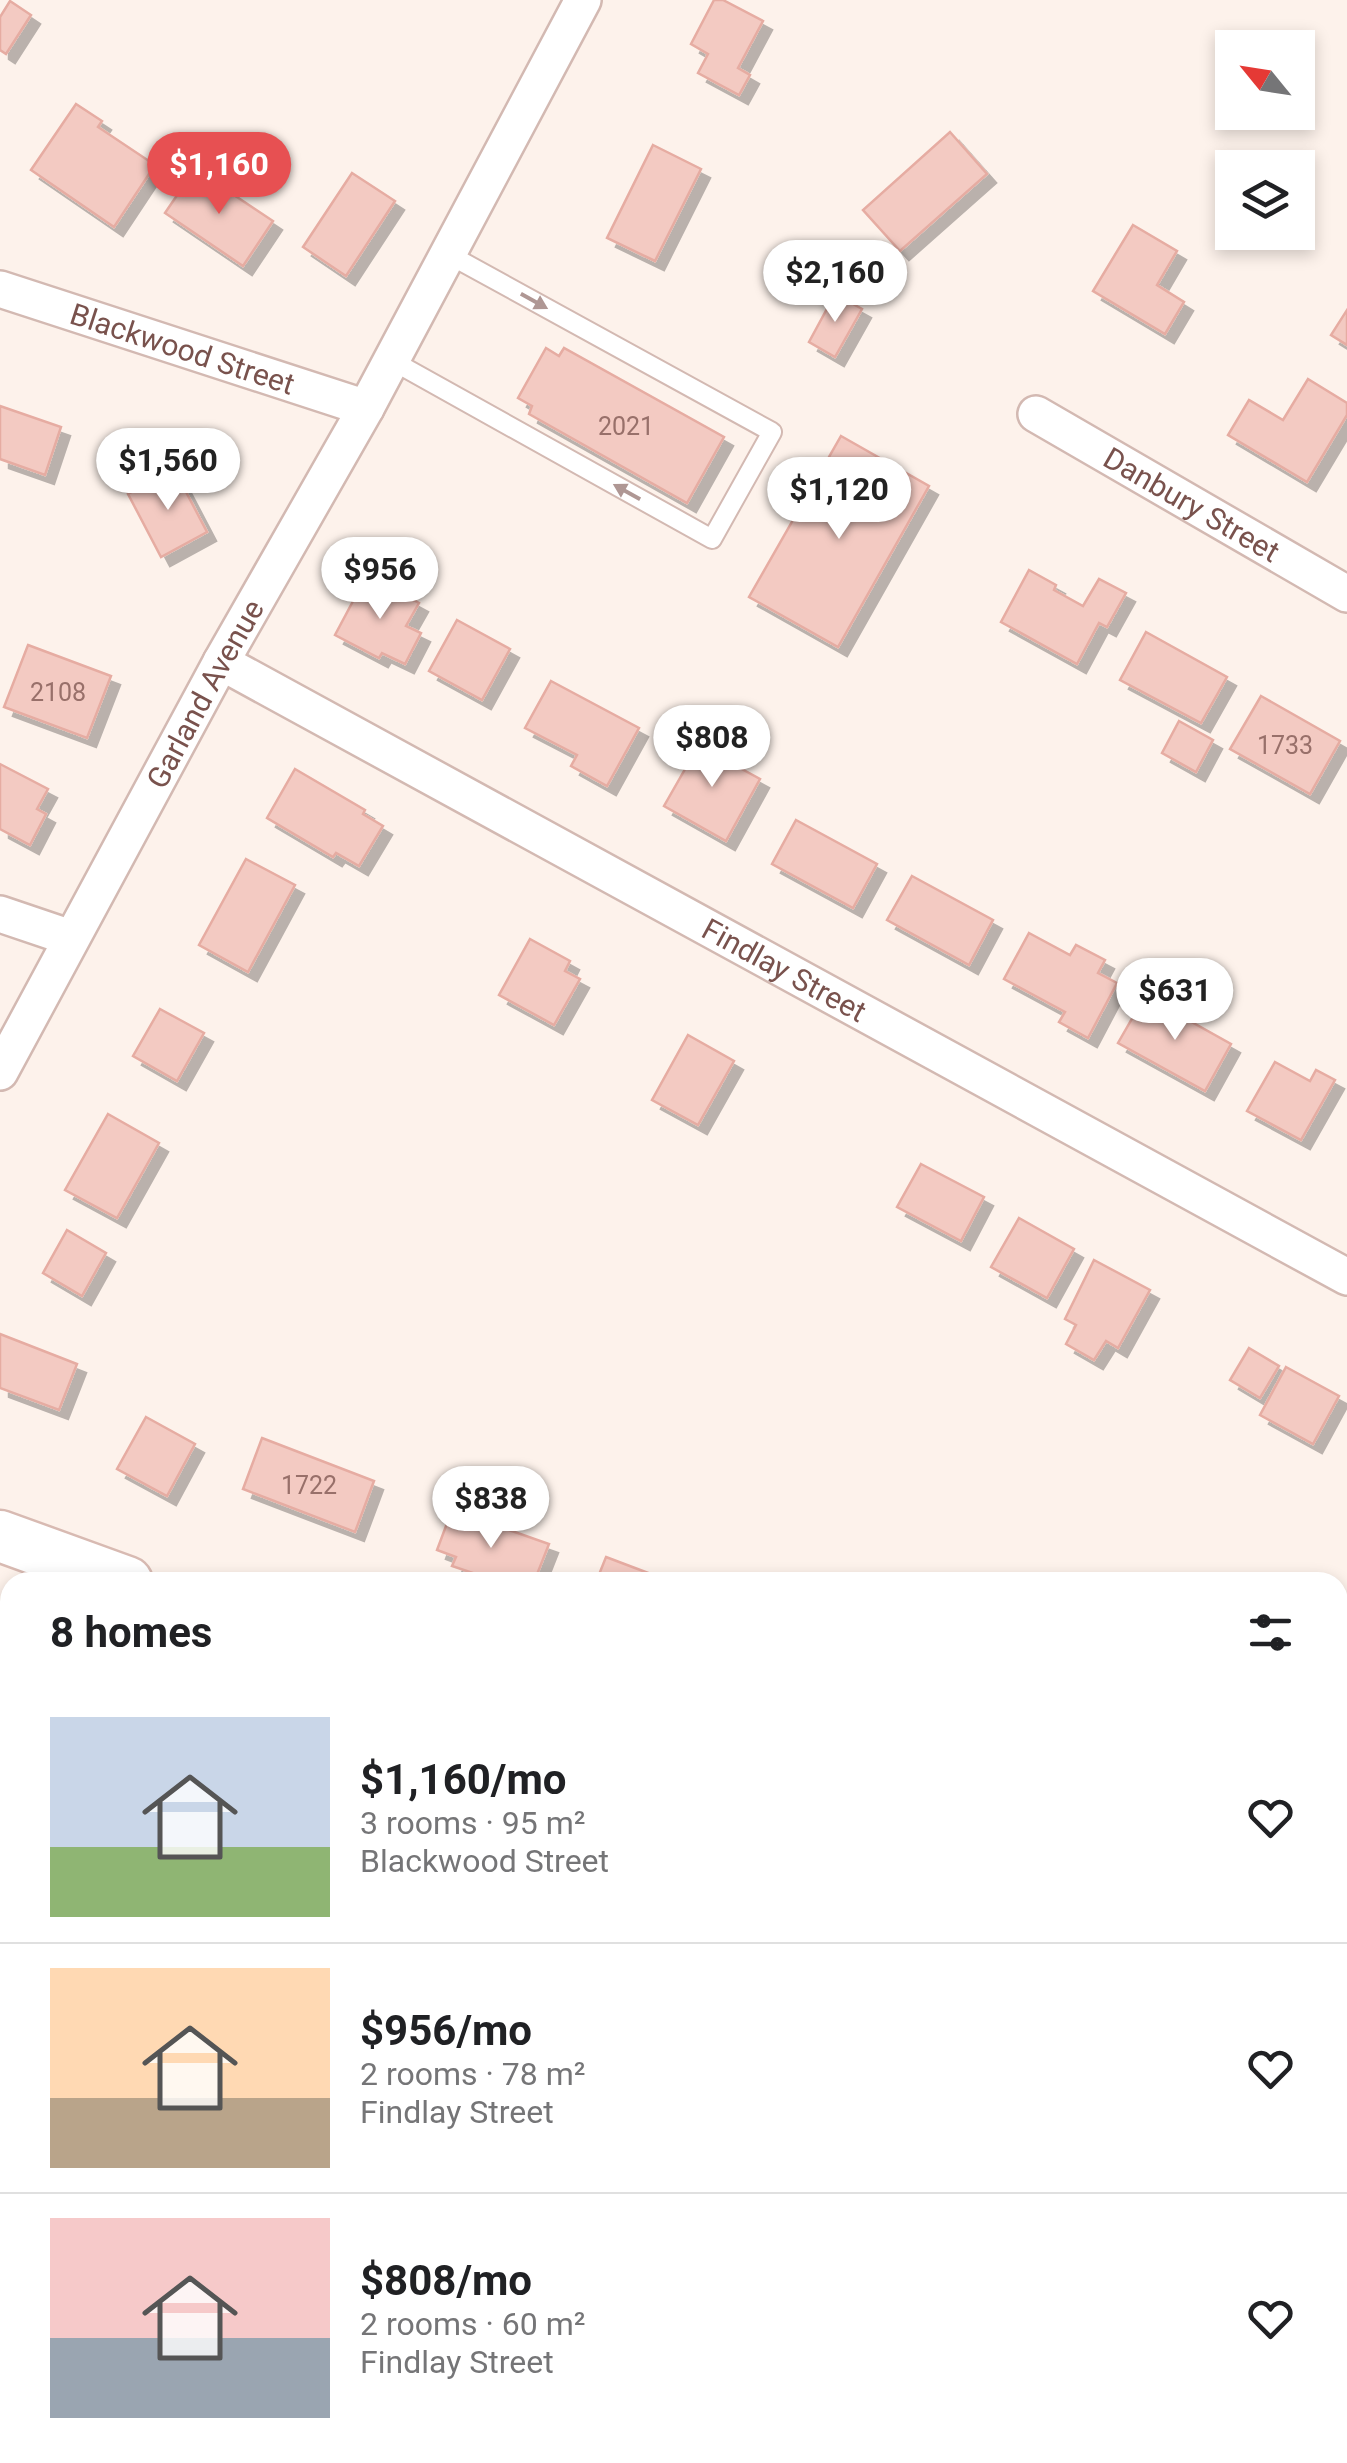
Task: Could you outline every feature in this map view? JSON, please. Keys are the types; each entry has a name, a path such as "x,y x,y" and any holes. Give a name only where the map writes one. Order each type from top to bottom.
{"main road":[{"path":"0,1536 99,1572"}],"street":[{"name":"Garland Avenue","path":"0,1072 221,662 366,408 583,0"},
{"name":"Blackwood Street","path":"0,288 366,408"},
{"name":"Danbury Street","path":"1036,414 1347,594"},
{"name":"Findlay Street","path":"221,662 1347,1277"},
{"path":"0,914 71,938"}],"lane":[{"path":"391,360 712,539 772,432 448,254"}],"building":[{"path":"714,0 723,0 763,21 738,68 750,75 739,95 698,73 708,54 691,44"},
{"path":"10,1 31,15 6,54 0,50 0,17"},
{"path":"76,104 102,121 98,127 155,165 114,227 31,170"},
{"path":"950,132 987,174 900,251 863,210"},
{"path":"653,145 701,169 655,261 607,238"},
{"path":"195,169 273,221 243,266 165,213"},
{"path":"352,173 395,201 346,276 303,247"},
{"path":"1133,225 1177,251 1157,285 1184,302 1165,334 1093,291"},
{"path":"835,294 862,309 835,357 809,342"},
{"path":"1347,310 1347,345 1331,335"},
{"path":"546,348 559,356 564,348 724,437 687,503 529,414 532,406 518,398"},
{"path":"1308,379 1347,403 1347,415 1307,482 1228,435 1249,400 1283,420"},
{"path":"0,406 61,427 45,475 0,459"},
{"path":"841,436 929,486 838,647 749,597"},
{"path":"174,469 207,532 161,557 128,494"},
{"path":"1029,570 1083,606 1099,579 1126,593 1107,627 1099,623 1077,664 1001,622"},
{"path":"367,575 419,603 406,626 421,633 405,664 382,653 379,658 335,635"},
{"path":"457,620 510,649 482,700 429,671"},
{"path":"1146,632 1227,677 1201,723 1120,680"},
{"path":"28,645 111,676 87,738 4,707"},
{"path":"551,681 639,728 607,786 571,766 577,755 525,728"},
{"path":"1261,696 1340,741 1310,794 1230,749"},
{"path":"1179,721 1213,740 1196,772 1162,753"},
{"path":"704,736 734,752 729,762 760,779 726,841 664,806"},
{"path":"0,764 48,789 37,809 46,814 30,845 0,829"},
{"path":"295,769 365,810 363,814 383,826 359,866 336,853 333,857 267,818"},
{"path":"796,820 877,864 853,908 772,864"},
{"path":"246,859 295,885 248,972 199,945"},
{"path":"912,876 993,920 969,965 887,920"},
{"path":"1029,933 1070,955 1076,945 1105,960 1098,973 1117,983 1088,1038 1059,1022 1065,1012 1004,979"},
{"path":"530,939 570,961 565,971 580,979 554,1025 499,995"},
{"path":"1145,996 1231,1044 1205,1091 1118,1043"},
{"path":"160,1009 204,1033 177,1081 133,1056"},
{"path":"688,1035 734,1061 698,1125 652,1100"},
{"path":"1275,1062 1310,1081 1316,1070 1335,1080 1301,1140 1247,1111"},
{"path":"108,1114 159,1143 117,1218 65,1190"},
{"path":"921,1164 984,1197 961,1241 897,1207"},
{"path":"1019,1218 1074,1249 1047,1298 991,1267"},
{"path":"67,1230 106,1253 82,1296 43,1273"},
{"path":"1094,1260 1150,1290 1118,1348 1106,1341 1094,1360 1066,1344 1076,1325 1065,1319"},
{"path":"0,1334 77,1364 59,1410 0,1388"},
{"path":"1249,1348 1279,1366 1260,1398 1230,1380"},
{"path":"1286,1367 1339,1396 1313,1444 1260,1415"},
{"path":"146,1417 195,1444 167,1496 117,1469"},
{"path":"262,1438 374,1481 355,1532 243,1489"},
{"path":"452,1510 549,1544 538,1572 470,1572 452,1566 456,1557 437,1550"},
{"path":"606,1557 646,1572 600,1572"}]}
